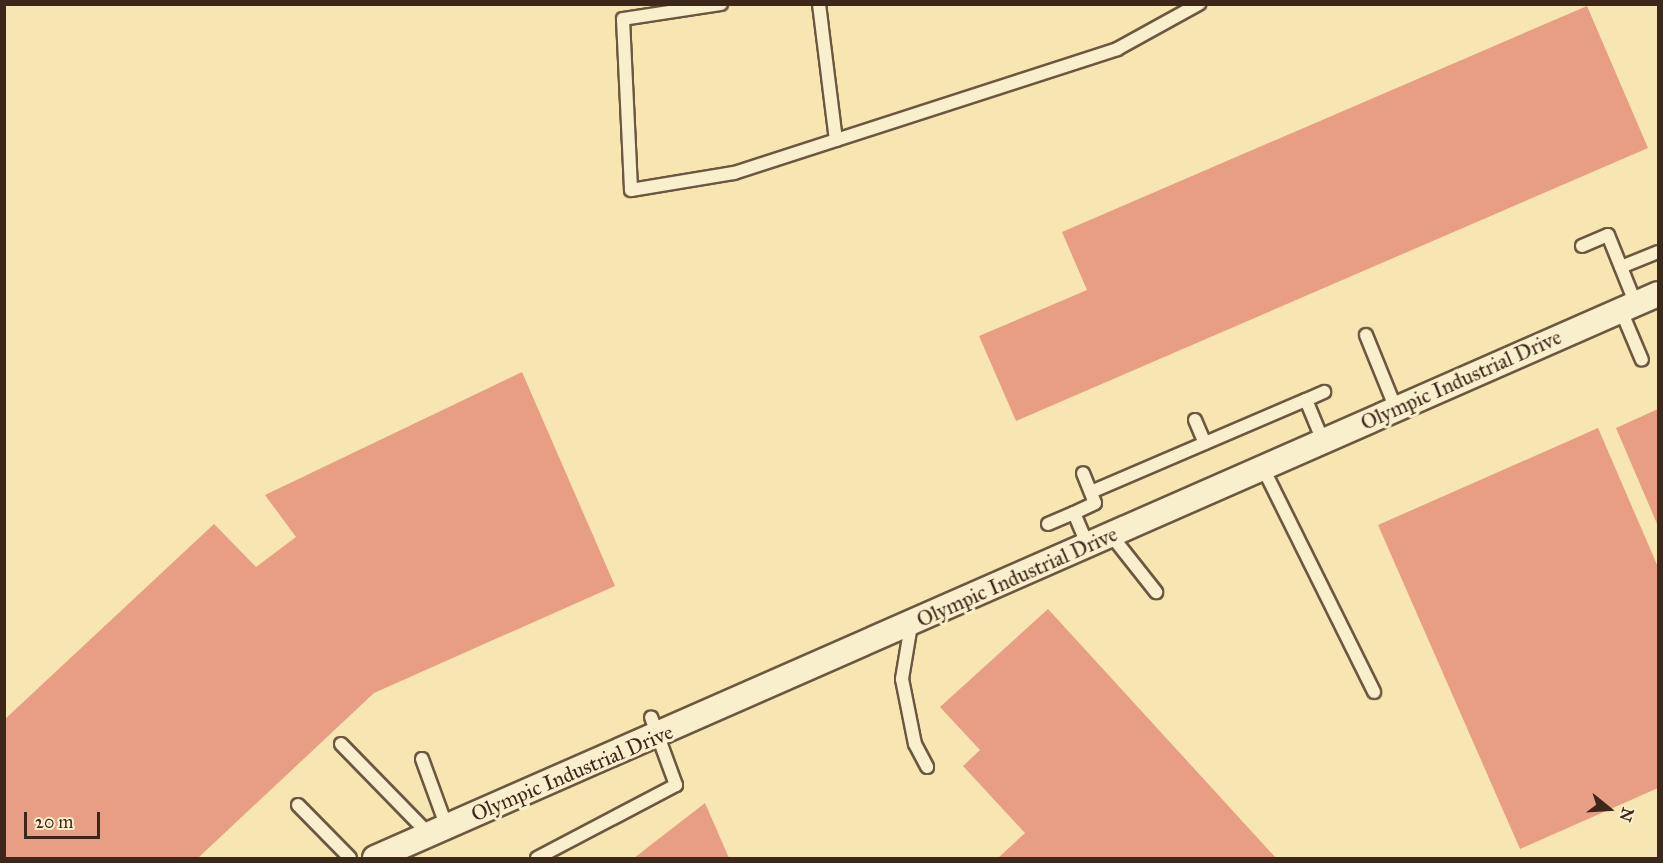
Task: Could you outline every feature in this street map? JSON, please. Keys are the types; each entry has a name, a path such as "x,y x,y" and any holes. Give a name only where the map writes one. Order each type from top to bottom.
{"street":[{"name":"Olympic Industrial Drive","path":"375,858 654,727 911,625 1628,305 1659,294"}],"lane":[{"path":"721,4 623,19 631,190 734,173 1117,49 1193,5"},
{"path":"819,4 836,140"},
{"path":"1582,246 1608,235 1621,267 1642,360"},
{"path":"1621,267 1659,252"},
{"path":"1366,335 1396,409"},
{"path":"1091,492 1324,392"},
{"path":"1306,400 1323,441"},
{"path":"1195,420 1205,443"},
{"path":"1263,468 1374,692"},
{"path":"1048,524 1095,503 1083,473"},
{"path":"1074,513 1088,546"},
{"path":"1111,535 1156,592"},
{"path":"911,625 903,679 915,744 927,767"},
{"path":"537,858 676,785 654,727"},
{"path":"341,744 437,829"},
{"path":"422,759 437,829"},
{"path":"298,805 350,858"}],"building":[{"path":"1587,6 1648,148 1016,421 979,336 1087,290 1062,232"},
{"path":"522,372 615,586 374,693 198,858 4,858 4,720 214,524 256,567 296,537 265,495"},
{"path":"1658,409 1658,526 1616,428"},
{"path":"1598,428 1658,567 1658,788 1520,849 1378,525"},
{"path":"1048,609 1276,858 998,858 1025,833 963,766 980,750 940,707"},
{"path":"705,803 729,858 634,858"}]}
